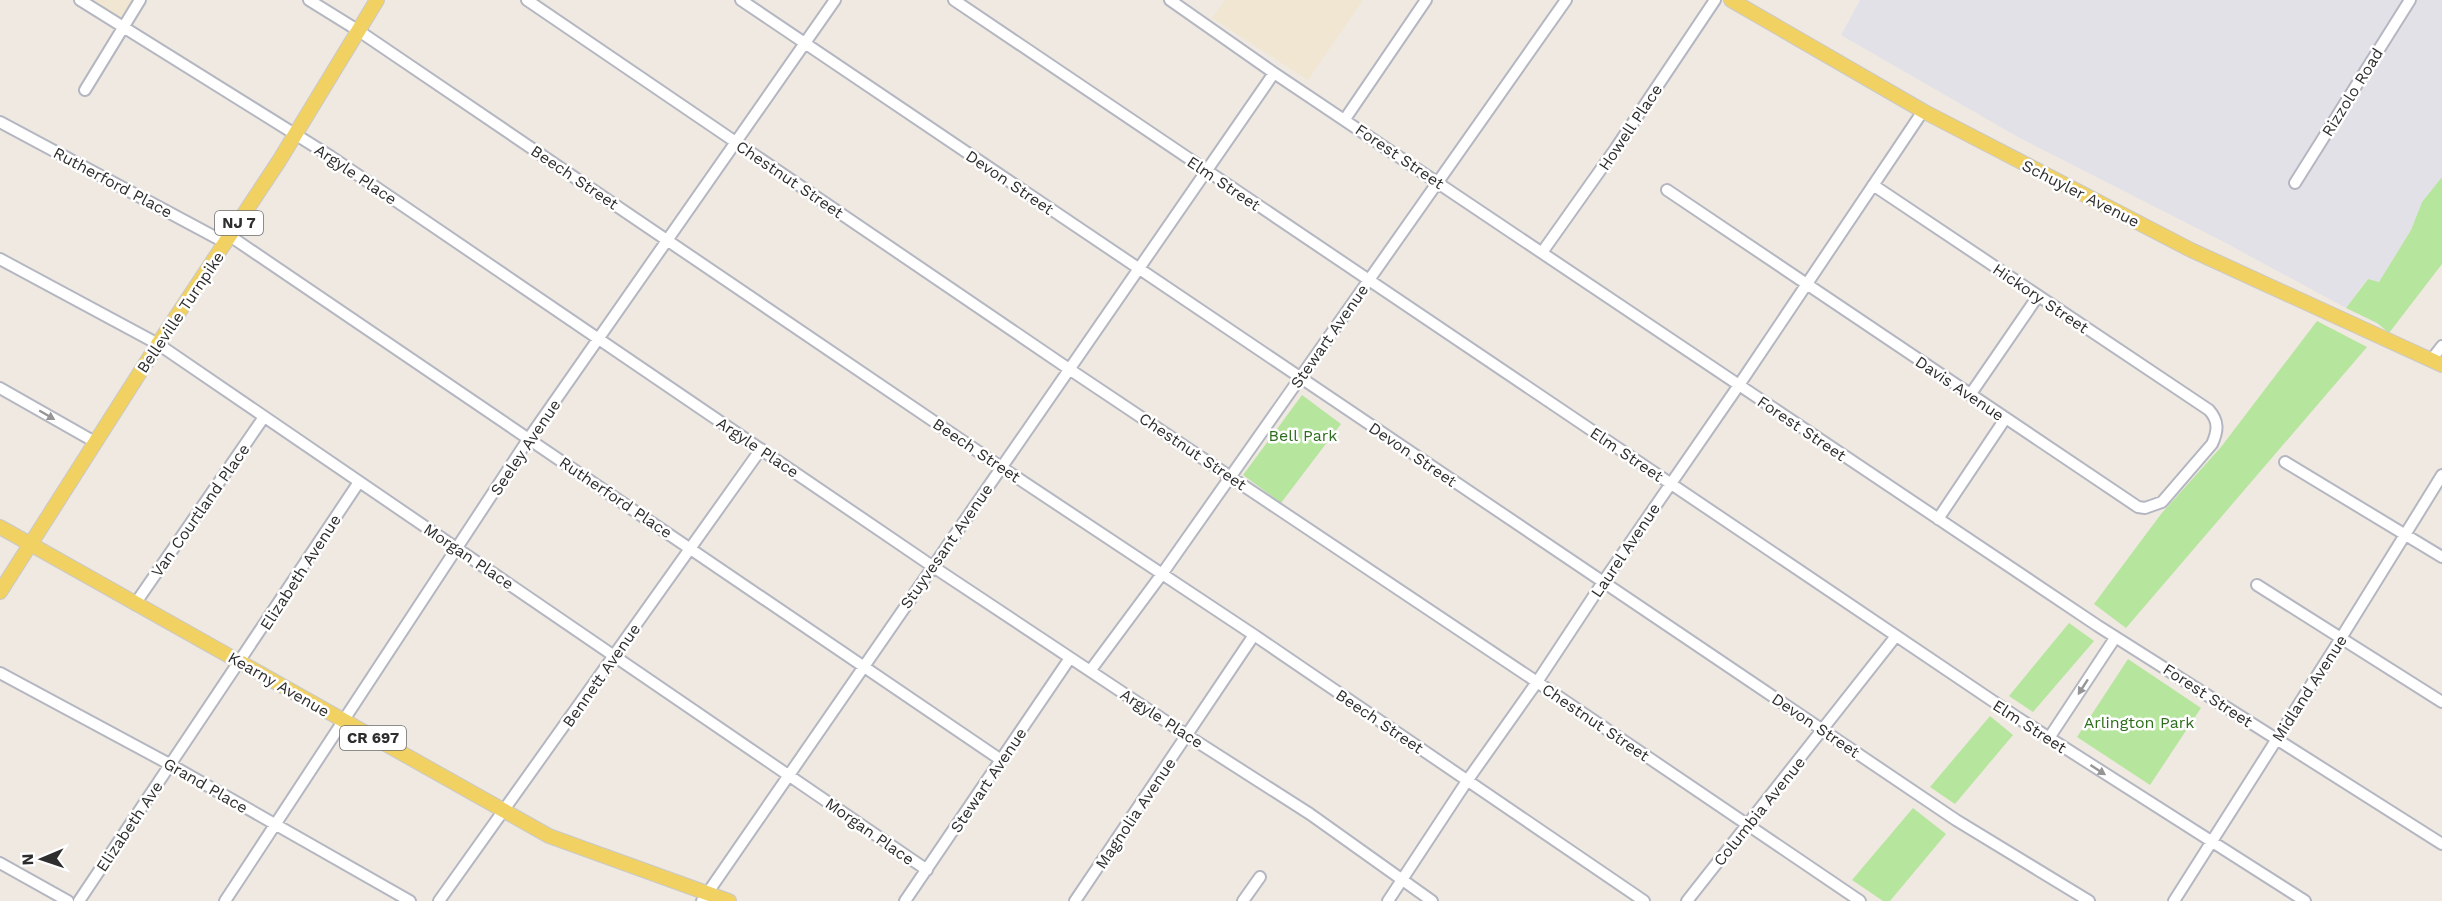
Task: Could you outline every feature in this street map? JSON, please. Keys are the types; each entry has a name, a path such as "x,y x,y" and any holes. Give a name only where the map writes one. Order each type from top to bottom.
{"main road":[{"name":"Belleville Turnpike","path":"0,592 158,344 296,134 377,0"},
{"name":"Schuyler Avenue","path":"1731,0 1923,111 2191,250 2436,363"},
{"name":"Kearny Avenue","path":"0,527 549,836 704,897 729,901"}],"street":[{"name":"Argyle Place","path":"80,0 296,134 932,566 1310,814 1432,901"},
{"path":"85,90 140,0"},
{"name":"Beech Street","path":"309,0 359,31 1001,467 1254,635 1644,901"},
{"name":"Chestnut Street","path":"527,0 1069,369 1860,901"},
{"name":"Devon Street","path":"741,0 1956,820 2089,901"},
{"name":"Seeley Avenue","path":"225,901 529,438 835,0"},
{"name":"Elm Street","path":"954,0 1896,636 2049,738 2305,901"},
{"name":"Forest Street","path":"1170,0 2115,638 2166,668 2442,844"},
{"path":"1345,118 1426,0"},
{"name":"Stewart Avenue","path":"1090,671 1162,574 1566,0"},
{"name":"Howell Place","path":"1543,251 1616,148 1715,0"},
{"name":"Rizzolo Road","path":"2295,183 2410,0"},
{"name":"Stuyvesant Avenue","path":"704,897 1275,73"},
{"name":"Laurel Avenue","path":"1388,901 1467,781 1537,682 1923,111"},
{"name":"Rutherford Place","path":"0,122 228,239 529,438 1001,760"},
{"name":"Hickory Street","path":"1873,185 2210,410"},
{"name":"Davis Avenue","path":"1667,190 2138,507 2145,508 2162,502 2212,444 2217,433 2217,425 2216,417 2210,410"},
{"name":"Morgan Place","path":"0,260 158,344 927,870"},
{"path":"1970,395 2038,296"},
{"path":"2436,363 2442,346"},
{"path":"0,388 95,442"},
{"name":"Van Courtland Place","path":"135,604 264,417"},
{"path":"1938,519 2005,419"},
{"name":"Bennett Avenue","path":"439,901 761,449"},
{"path":"2285,462 2442,558"},
{"name":"Midland Avenue","path":"2174,901 2442,475"},
{"name":"Elizabeth Avenue","path":"241,662 359,482"},
{"path":"2257,585 2442,702"},
{"name":"Magnolia Avenue","path":"1076,901 1254,635"},
{"name":"Columbia Avenue","path":"1687,901 1896,636"},
{"path":"2049,738 2115,638"},
{"name":"Stewart Avenue","path":"905,901 1070,658"},
{"name":"Elizabeth Ave","path":"79,901 241,662"},
{"name":"Grand Place","path":"0,673 171,765 410,901"},
{"path":"0,862 68,901"},
{"path":"1244,901 1260,877"}],"shaded area":[{"path":"80,0 140,0 124,27"},
{"path":"1225,0 1363,0 1308,80 1212,18"},
{"path":"1860,0 2442,0 2442,177 2422,202 2411,230 2379,282 2367,279 2346,308 2222,241 2018,137 1841,35"}],"green space":[{"path":"2442,177 2442,264 2389,333 2377,323 2346,308 2368,279 2379,282 2411,230 2422,202"},
{"path":"2317,321 2367,347 2126,628 2094,604 2161,514 2221,447"},
{"name":"Bell Park","path":"1302,395 1341,424 1281,503 1243,475"},
{"path":"2069,623 2094,641 2033,712 2009,696"},
{"name":"Arlington Park","path":"2128,659 2201,708 2150,785 2077,737"},
{"path":"1990,716 2013,735 1955,804 1930,787"},
{"path":"1913,808 1946,834 1890,901 1883,901 1852,880"}]}
